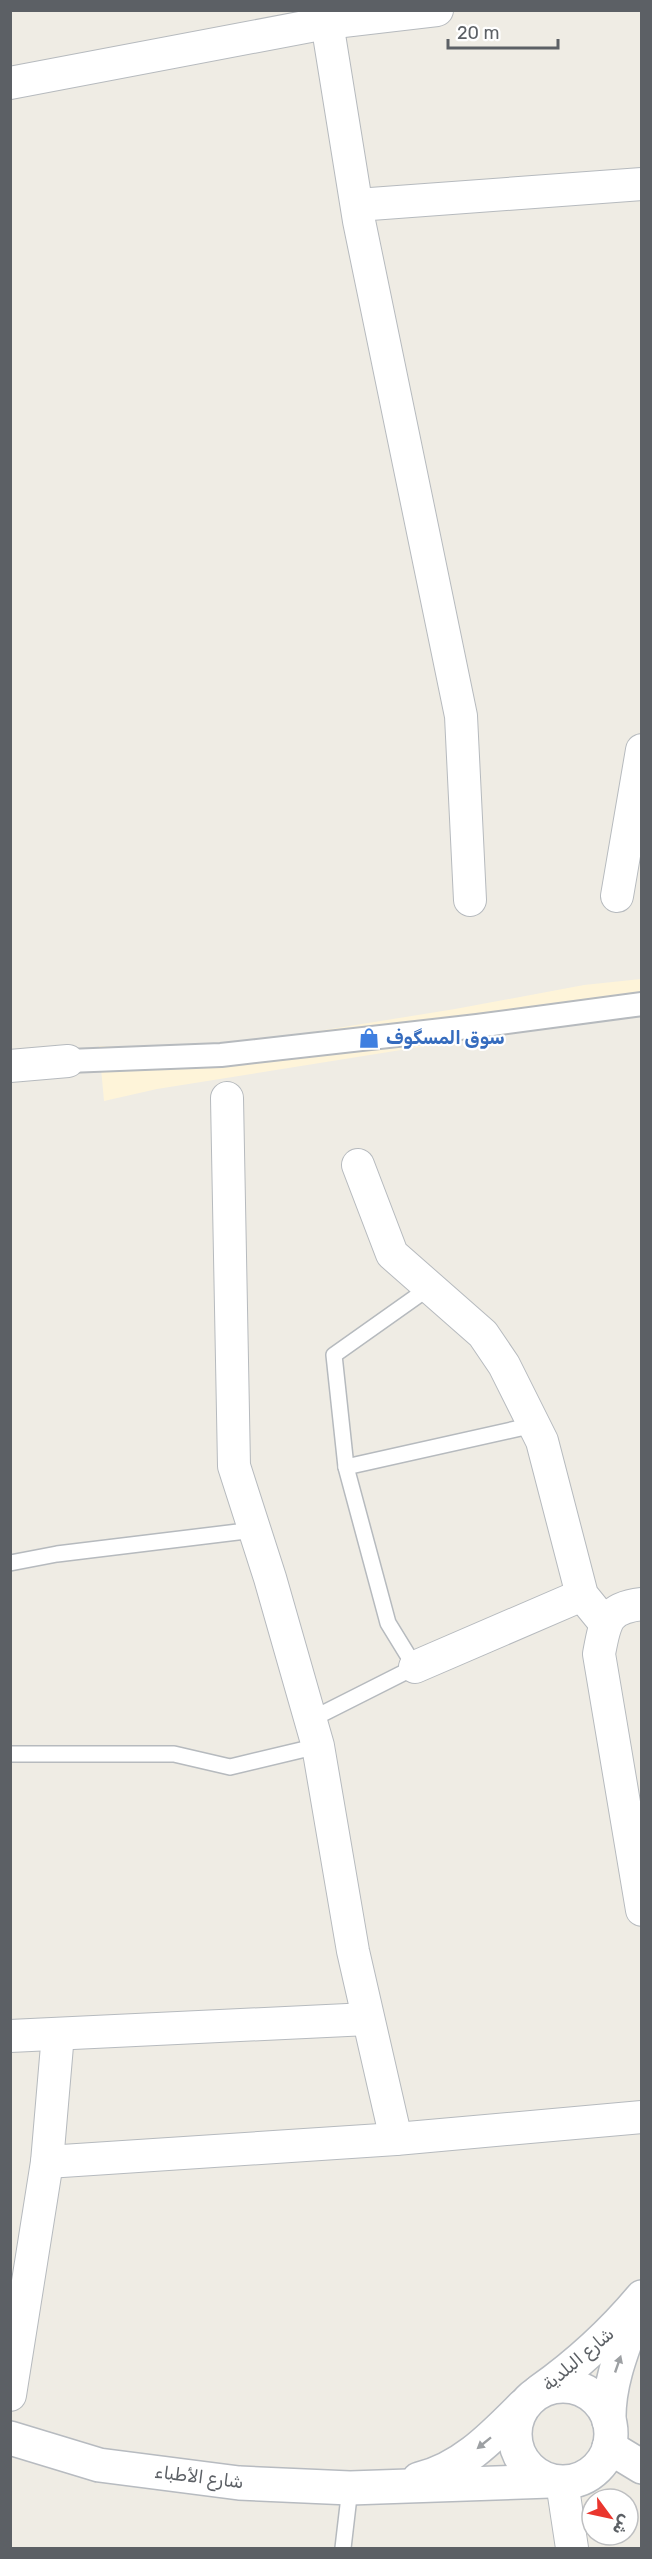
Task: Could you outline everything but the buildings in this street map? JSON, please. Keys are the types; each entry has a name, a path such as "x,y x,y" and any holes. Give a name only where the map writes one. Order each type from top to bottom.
{"main road":[{"name":"شارع البلدية","path":"532,2398 594,2349 642,2299"},
{"name":"شارع البلدية","path":"609,2434 609,2398 615,2373 642,2299"},
{"path":"566,2386 593,2396 603,2408 609,2434 602,2462 591,2473 577,2480 556,2481 535,2474 524,2462 517,2447 515,2430 518,2415 532,2398 551,2387 566,2386"},
{"name":"شارع الأطباء","path":"393,2485 424,2478 456,2463 486,2443 532,2398"},
{"path":"609,2434 642,2467"},
{"name":"شارع الأطباء","path":"10,2438 99,2465 239,2483 350,2488 556,2481"}],"street":[{"path":"10,83 326,17 437,10"},
{"path":"326,17 357,205 460,716 470,900"},
{"path":"357,205 642,184"},
{"path":"617,896 642,750"},
{"path":"10,1066 68,1061 221,1055 477,1026 642,1004"},
{"path":"227,1098 234,1466 314,1733 353,1951 396,2139"},
{"path":"358,1165 392,1254 483,1335 504,1365 542,1441 582,1595 604,1622"},
{"path":"415,1667 582,1595"},
{"path":"642,1604 623,1606 604,1622 599,1653 642,1910"},
{"path":"10,2036 368,2019"},
{"path":"10,2395 47,2162 58,2034"},
{"path":"47,2162 396,2139 642,2117"},
{"path":"556,2481 572,2548"}],"lane":[{"path":"10,1754 174,1754 230,1767 314,1733 415,1667 388,1623 346,1467 334,1355 429,1287"},
{"path":"346,1467 534,1425"},
{"path":"10,1563 57,1554 254,1530"},
{"path":"343,2548 350,2488"}],"shaded area":[{"name":"سوق المسگوف","path":"641,979 641,1009 573,1016 451,1042 157,1089 104,1101 99,1046 171,1050 300,1034 584,985"}],"place":[{"name":"سوق المسگوف","path":"369,1038"}]}
